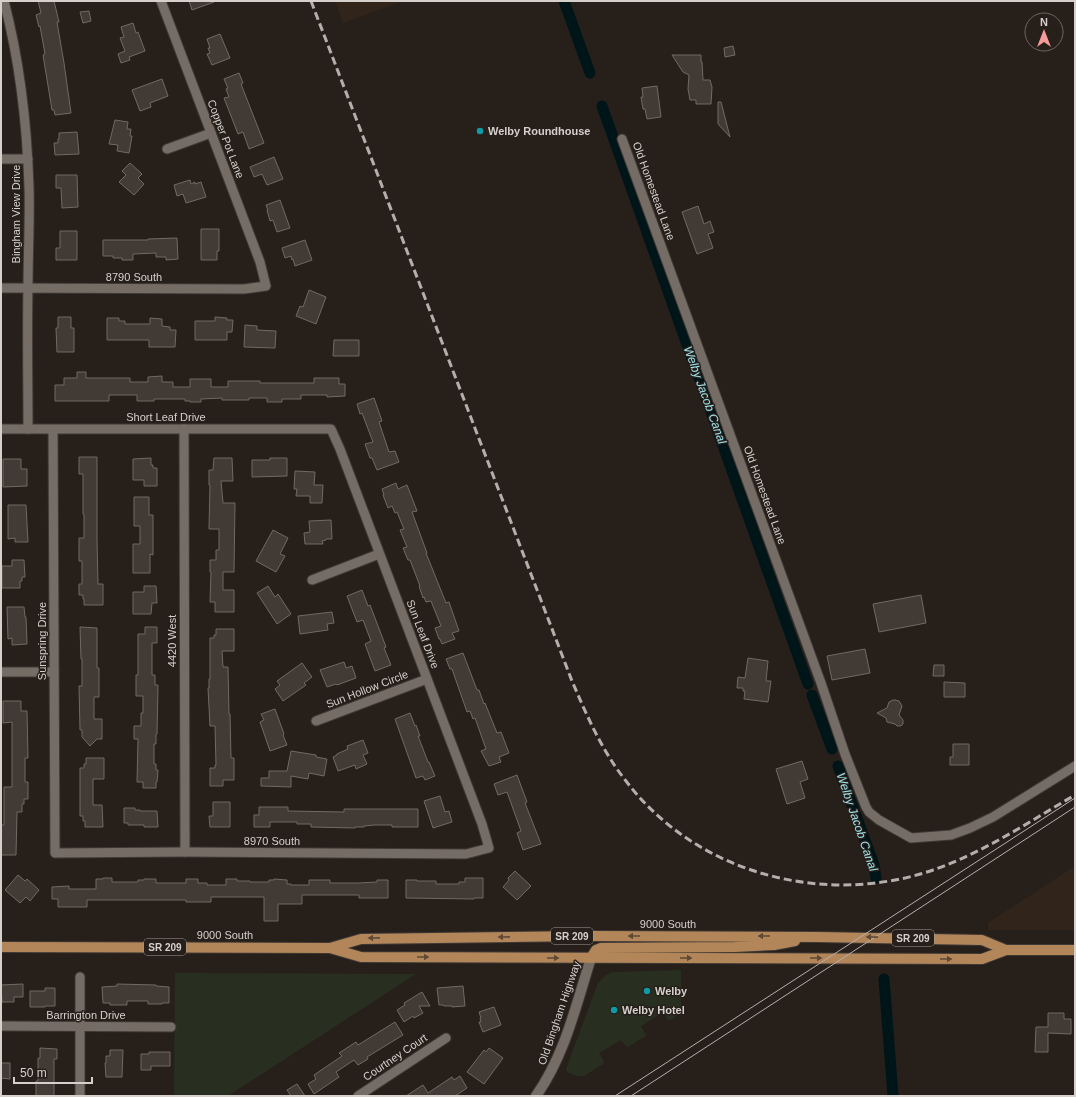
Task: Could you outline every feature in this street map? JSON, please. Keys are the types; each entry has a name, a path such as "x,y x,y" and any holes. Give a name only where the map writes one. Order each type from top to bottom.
{"main road":[{"name":"9000 South","path":"330,948 361,939 589,936 817,936 982,940 1006,950"},
{"path":"591,958 596,950 601,948 735,948 774,945 817,936"},
{"name":"9000 South","path":"1,946 330,948 362,957 591,958 982,959 1006,950 1075,950"},
{"name":"Old Bingham Highway","path":"536,1096 551,1073 559,1056 591,958"}],"street":[{"name":"Bingham View Drive","path":"4,1 5,20 20,78 28,159 28,429"},
{"name":"Copper Pot Lane","path":"161,1 260,262 266,286"},
{"path":"167,149 211,133"},
{"name":"Old Homestead Lane","path":"622,139 821,683 845,754 869,812 873,816 911,838 951,835 993,817 1075,766"},
{"path":"1,159 28,159"},
{"name":"8790 South","path":"1,288 244,289 266,286"},
{"name":"Short Leaf Drive","path":"1,429 331,430"},
{"name":"Sunspring Drive","path":"53,429 55,853"},
{"name":"4420 West","path":"184,429 185,852"},
{"name":"Sun Leaf Drive","path":"331,430 343,457 482,824 489,848"},
{"path":"312,580 379,554"},
{"path":"1,672 54,672"},
{"name":"Sun Hollow Circle","path":"316,721 427,679"},
{"name":"8970 South","path":"55,853 185,852 466,854 489,848"},
{"path":"80,977 80,1096"},
{"name":"Barrington Drive","path":"1,1026 171,1027"},
{"name":"Courtney Court","path":"358,1096 446,1038"}],"shaded area":[{"path":"335,1 404,1 343,23"},
{"path":"1075,866 1075,930 988,930 988,923"}],"green space":[{"path":"681,970 681,1008 676,1016 668,1020 663,1012 641,1026 646,1036 628,1047 621,1040 599,1053 604,1061 603,1064 584,1076 576,1076 567,1072 566,1069 598,983 606,975 613,972"},
{"path":"175,973 416,974 228,1096 174,1096"}],"building":[{"path":"38,1 54,1 59,22 57,22 71,113 55,115 54,110 52,110 43,55 45,54 40,26 39,27 36,15 41,13"},
{"path":"189,1 214,1 214,2 192,10"},
{"path":"89,11 91,21 83,23 80,12"},
{"path":"133,23 145,51 129,57 130,60 121,63 118,54 125,51 120,38 124,37 121,27"},
{"path":"220,34 230,58 212,65 207,54 210,53 208,48 210,48 207,39"},
{"path":"733,46 735,55 725,57 724,48"},
{"path":"672,55 701,55 703,80 710,80 712,87 711,104 696,104 696,100 690,100 688,89 689,75 683,72"},
{"path":"239,73 243,83 241,84 264,143 249,149 243,132 238,134 224,98 229,97 226,89 228,88 224,79"},
{"path":"162,79 168,96 150,103 151,107 140,111 132,90"},
{"path":"657,86 661,117 647,119 645,109 643,109 641,97 643,97 642,88"},
{"path":"718,102 721,102 730,137 718,124"},
{"path":"115,120 128,122 127,129 131,129 130,136 132,136 129,153 117,151 118,145 109,144"},
{"path":"77,132 79,154 55,155 54,143 58,143 59,133"},
{"path":"274,157 283,179 267,185 262,174 254,177 250,167"},
{"path":"130,163 142,174 138,178 144,184 134,195 119,182 126,175 122,171"},
{"path":"56,175 77,175 78,207 62,208 61,188 56,188"},
{"path":"190,180 191,184 201,182 206,197 186,203 183,194 177,196 174,185"},
{"path":"280,200 290,228 277,232 273,220 270,221 266,205"},
{"path":"698,206 704,224 710,221 714,232 708,234 713,248 697,254 682,212"},
{"path":"201,229 219,229 219,251 217,251 217,260 201,260"},
{"path":"60,231 77,231 77,260 56,260 56,248 60,248"},
{"path":"177,238 178,259 166,260 166,257 156,257 156,253 133,254 133,260 122,260 122,258 113,258 113,256 103,256 103,240 148,240"},
{"path":"305,240 312,260 295,266 291,256 285,258 282,248"},
{"path":"309,290 326,297 316,324 296,316 300,306 303,307"},
{"path":"58,317 71,317 71,328 74,328 74,352 57,352 56,328 58,328"},
{"path":"215,317 233,320 232,332 227,332 227,340 195,340 195,321 215,321"},
{"path":"107,318 119,318 119,321 125,321 125,324 150,324 150,318 162,319 162,326 170,327 170,330 176,330 175,347 149,347 149,340 107,340"},
{"path":"245,325 257,326 257,330 276,331 275,348 244,347"},
{"path":"334,340 359,340 359,356 333,356"},
{"path":"77,372 86,372 86,378 130,378 130,382 148,382 148,377 162,376 162,382 173,382 173,387 190,387 190,379 211,379 211,387 228,387 228,381 260,381 260,383 314,383 314,378 339,378 339,384 345,384 345,396 327,397 327,395 301,395 301,399 282,399 282,402 267,402 267,398 222,400 222,398 201,399 201,402 190,402 185,401 185,399 154,399 154,401 137,401 137,395 109,395 109,401 55,401 55,385 64,385 64,378 77,378"},
{"path":"374,398 382,421 379,422 389,452 395,451 399,462 377,470 372,458 370,458 365,444 373,442 357,404"},
{"path":"79,457 97,457 98,584 103,584 103,605 84,605 83,595 79,595 79,584 82,584 82,561 79,561 79,538 84,538 84,514 83,474 79,474"},
{"path":"151,458 151,465 153,465 153,468 157,468 157,486 144,486 144,480 133,480 133,459"},
{"path":"214,458 232,458 233,481 221,481 223,503 235,503 234,572 223,572 223,590 234,590 234,612 215,612 215,602 210,602 210,560 216,560 216,550 219,550 219,529 209,529 209,470 213,470"},
{"path":"270,458 287,458 287,476 252,477 252,460 270,460"},
{"path":"3,459 21,459 21,469 27,469 27,486 3,487"},
{"path":"295,471 315,472 314,485 323,485 322,503 310,503 310,496 296,496 297,489 294,489"},
{"path":"396,483 398,489 407,485 417,511 412,512 426,553 446,603 449,602 459,631 452,633 455,639 442,644 435,628 441,626 431,601 426,602 424,597 423,598 410,560 408,560 403,548 407,547 400,530 404,529 397,512 395,513 392,506 388,508 383,495 382,489"},
{"path":"134,497 149,497 149,515 153,515 153,555 150,554 150,573 133,573 133,544 140,544 140,526 134,526"},
{"path":"8,505 26,505 28,542 15,542 15,538 8,539"},
{"path":"331,520 332,539 322,541 323,544 305,544 304,533 310,532 309,521"},
{"path":"273,530 288,538 280,554 285,556 276,572 256,561"},
{"path":"12,560 24,560 25,577 22,577 22,581 20,581 20,588 2,588 2,566 12,566"},
{"path":"144,586 156,586 157,603 152,603 151,614 133,614 133,592 144,592"},
{"path":"268,586 275,597 278,594 291,614 277,624 257,593"},
{"path":"362,590 368,606 370,605 386,647 384,648 391,665 375,671 365,644 371,641 363,620 357,622 347,596"},
{"path":"921,595 926,623 879,632 873,604"},
{"path":"7,607 24,607 27,644 12,645 12,638 8,639"},
{"path":"332,612 334,623 327,624 328,630 300,634 298,616"},
{"path":"80,627 97,628 99,697 94,697 94,719 102,719 102,739 97,739 90,746 82,737 82,730 80,730 79,686 82,686 82,659"},
{"path":"145,627 157,627 157,643 152,643 152,675 155,675 155,685 158,685 157,734 156,744 154,744 154,764 156,764 156,770 158,770 156,788 143,788 143,782 137,782 138,739 134,739 134,726 141,726 141,713 143,713 143,696 136,696 136,675 138,675 138,634 145,634"},
{"path":"216,629 234,629 234,651 222,651 223,667 228,667 231,758 234,758 234,780 223,780 223,786 210,786 210,768 215,768 216,765 215,726 210,726 208,688 210,679 210,638 214,638 214,635 216,635"},
{"path":"865,649 870,673 832,680 827,656"},
{"path":"463,653 477,690 479,690 497,733 501,732 509,753 499,757 501,762 489,766 481,751 486,749 475,718 473,719 470,711 467,712 452,669 450,669 446,659"},
{"path":"748,658 768,661 766,681 771,681 768,702 744,699 745,691 743,691 743,688 737,688 738,677 745,678"},
{"path":"344,662 346,668 352,666 356,678 327,687 320,670"},
{"path":"302,663 312,677 304,683 306,685 283,701 275,689 280,685 277,681"},
{"path":"934,665 944,665 944,676 933,676"},
{"path":"944,682 965,683 965,697 944,697"},
{"path":"893,700 899,701 902,706 899,715 903,720 903,724 901,726 887,722 886,718 877,713 887,708 889,702"},
{"path":"3,701 21,701 21,711 27,711 28,758 25,758 25,782 28,782 28,799 24,799 24,804 22,804 22,812 17,812 16,855 1,855 1,825 4,825 4,787 12,787 12,722 3,723"},
{"path":"275,709 287,745 270,751 260,722 264,720 261,714"},
{"path":"410,713 415,726 416,725 420,736 418,736 428,762 435,776 425,780 423,776 416,778 395,719"},
{"path":"363,740 368,753 363,755 367,764 356,769 355,765 338,771 333,757 348,749 347,746"},
{"path":"953,744 969,744 969,765 950,765 950,757 953,757"},
{"path":"291,751 316,755 316,757 327,759 324,776 309,773 308,779 291,776 291,787 261,786 261,778 269,778 269,771 287,771"},
{"path":"86,758 104,758 104,779 93,779 93,805 102,805 103,827 85,827 83,816 80,816 80,768 84,768"},
{"path":"802,761 808,779 800,782 805,798 787,804 776,769"},
{"path":"517,775 527,802 525,803 541,844 523,850 517,833 521,831 507,792 498,795 494,784"},
{"path":"440,796 445,812 449,811 452,822 433,828 424,801"},
{"path":"213,802 230,802 230,827 210,827 209,816 213,816"},
{"path":"259,807 288,807 288,811 344,812 344,809 418,809 418,827 392,827 392,825 375,825 355,828 311,827 311,824 297,824 297,822 270,822 270,827 254,827 254,815 259,815"},
{"path":"124,808 135,808 135,810 140,811 157,811 158,827 144,827 144,825 128,825 128,823 124,823"},
{"path":"515,871 531,886 517,900 503,887 509,880 508,878"},
{"path":"18,875 25,881 27,879 39,890 30,901 26,897 20,903 5,890"},
{"path":"112,878 112,882 138,882 138,880 144,879 156,879 156,883 186,883 186,879 198,879 198,883 207,883 207,885 226,885 226,879 237,879 237,881 250,882 269,882 269,880 274,879 287,880 287,884 291,885 309,885 309,880 330,880 330,883 359,883 388,880 388,898 359,898 359,895 302,895 302,904 278,904 278,921 264,921 264,897 211,897 211,902 186,902 186,900 87,900 87,907 58,907 58,899 52,899 52,887 69,886 69,889 96,889 96,879"},
{"path":"465,878 483,878 483,898 406,898 406,880 436,881 436,884 459,884 459,882 465,882"},
{"path":"23,984 23,997 14,997 14,1002 2,1002 1,985"},
{"path":"117,984 156,985 169,987 169,1003 148,1004 148,1001 127,1001 127,1005 110,1005 110,1003 103,1003 102,987 117,986"},
{"path":"463,986 465,1006 452,1007 439,1005 437,988"},
{"path":"45,988 55,988 55,1006 30,1007 30,991 45,991"},
{"path":"422,992 430,1006 419,1006 423,1013 414,1018 413,1016 404,1022 397,1010 405,1005 404,1003"},
{"path":"494,1007 501,1025 483,1032 479,1022 481,1022 481,1018 479,1012"},
{"path":"1048,1013 1064,1013 1064,1019 1071,1019 1071,1034 1048,1033 1048,1052 1035,1052 1036,1027 1048,1027"},
{"path":"395,1022 403,1035 367,1057 368,1059 358,1065 354,1060 336,1072 339,1077 314,1094 308,1084 316,1079 314,1075 342,1056 339,1053 356,1042 358,1045"},
{"path":"40,1048 57,1049 57,1059 54,1059 54,1096 36,1096 36,1081 38,1081 38,1058 40,1058"},
{"path":"489,1048 503,1058 484,1084 467,1072 484,1050 486,1052"},
{"path":"110,1050 123,1050 122,1077 106,1077 106,1056 110,1056"},
{"path":"149,1052 170,1052 170,1066 151,1066 151,1070 141,1070 141,1054 149,1054"},
{"path":"1,1063 10,1063 10,1079 1,1078"},
{"path":"460,1076 467,1088 455,1096 406,1096 423,1085 428,1093 452,1077 454,1080"},
{"path":"297,1084 305,1096 291,1096 287,1090"}],"waterway":[{"name":"Welby Jacob Canal","path":"564,1 590,73"},
{"name":"Welby Jacob Canal","path":"602,106 808,684"},
{"name":"Welby Jacob Canal","path":"812,695 832,749"},
{"name":"Welby Jacob Canal","path":"838,766 874,865 876,878"},
{"name":"Welby Jacob Canal","path":"884,979 893,1096"}],"tram line":[{"path":"615,1096 1075,798"},
{"path":"631,1096 1075,807"}],"railway":[{"path":"311,1 572,681 589,720 617,770 654,812 687,838 723,859 762,873 802,882 844,885 886,882 927,872 947,865 1003,838 1075,795"}],"place":[{"name":"Welby Roundhouse","path":"480,131"},
{"name":"Welby","path":"647,991"},
{"name":"Welby Hotel","path":"614,1010"}]}
